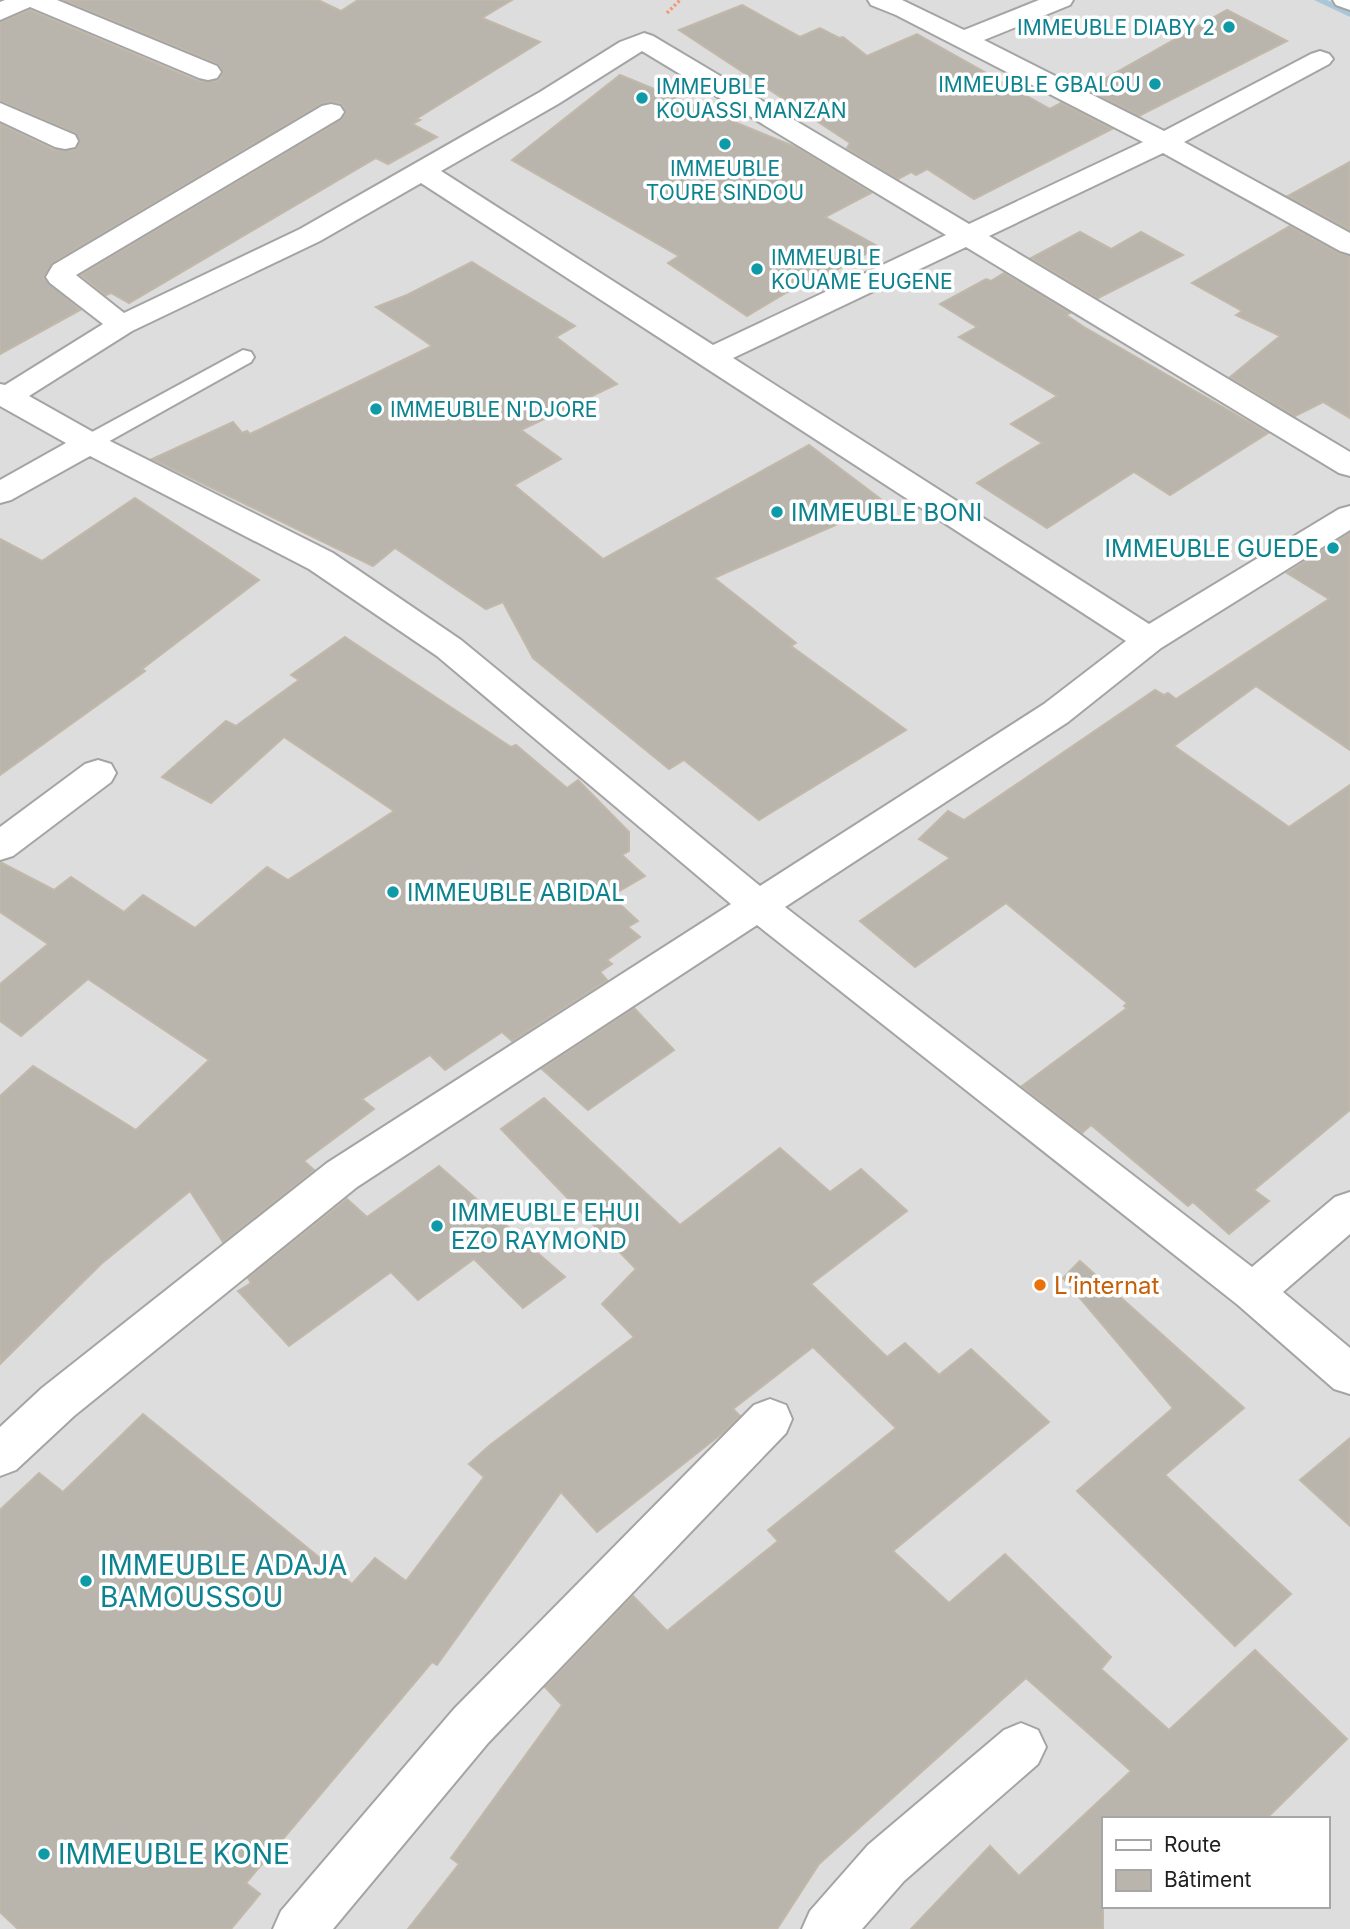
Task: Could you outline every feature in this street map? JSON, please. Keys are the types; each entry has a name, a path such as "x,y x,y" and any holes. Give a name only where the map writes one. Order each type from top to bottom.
{"street":[{"path":"0,12 24,0"},
{"path":"35,0 208,72"},
{"path":"880,0 1164,142 1350,244"},
{"path":"963,40 1061,0"},
{"path":"1350,466 644,41 629,47 549,98 310,235 122,325 4,394 89,443 320,561 449,648 758,906 1253,1292 1350,1375"},
{"path":"710,358 1164,142 1320,59"},
{"path":"0,111 65,141"},
{"path":"122,325 60,277 64,271 331,112"},
{"path":"422,171 1149,640"},
{"path":"0,493 89,443"},
{"path":"0,1456 58,1402 342,1175 1056,713 1149,640 1350,516"},
{"path":"0,846 98,773"},
{"path":"1253,1292 1350,1209"},
{"path":"299,1929 471,1726 770,1419"},
{"path":"828,1929 886,1863 1021,1748"}],"lane":[{"path":"89,443 243,357"}],"shaded area":[{"path":"0,0 1350,0 1350,1929 0,1929"}],"building":[{"path":"64,0 318,0 341,11 358,0 512,0 482,18 540,42 412,124 437,137 388,164 376,158 129,303 111,293 106,295 81,275 341,120 346,113 341,103 330,101 321,104 52,263 44,278 80,310 0,354 0,124 54,150 76,150 80,142 76,133 0,101 0,22 30,10 198,81 218,81 223,73 218,64"},
{"path":"742,5 800,37 820,28 839,38 843,37 867,56 917,34 1050,109 1061,103 1112,129 974,199 927,169 916,175 911,172 898,179 847,148 850,143 679,30"},
{"path":"1227,10 1287,41 1139,116 1087,89"},
{"path":"620,75 798,148 871,193 825,217 879,247 821,278 816,275 747,316 668,263 679,256 512,160"},
{"path":"1350,162 1350,230 1288,196"},
{"path":"1290,226 1339,253 1350,256 1350,418 1323,402 1295,416 1230,377 1280,336 1236,315 1242,311 1192,283"},
{"path":"1080,232 1111,249 1141,232 1183,255 1098,298 1031,258"},
{"path":"472,262 575,326 556,337 617,384 521,430 561,459 514,485 603,559 809,445 886,503 714,578 796,643 791,646 906,730 759,820 684,760 669,769 533,658 503,602 486,609 395,548 373,566 152,459 233,422 242,433 247,431 250,434 432,346 376,307 407,295"},
{"path":"1004,273 1070,313 1066,315 1084,327 1268,433 1170,495 1134,472 1047,528 977,483 1042,443 1011,424 1057,396 959,337 977,327 940,304 986,279 991,281"},
{"path":"135,498 259,580 142,669 145,671 0,775 0,539 42,561"},
{"path":"1350,533 1350,750 1256,686 1174,746 1289,827 1350,785 1350,1110 1254,1190 1269,1201 1229,1234 1193,1202 1188,1206 1091,1125 1082,1133 1022,1086 1127,1008 1124,1006 1127,1003 1006,903 915,967 860,921 950,858 919,839 948,811 964,820 1155,690 1164,695 1168,693 1176,699 1329,599 1287,573"},
{"path":"345,637 511,747 516,745 567,788 578,780 629,832 629,851 622,855 645,876 611,896 638,921 628,927 640,937 607,960 612,964 600,972 607,980 512,1041 502,1032 445,1070 430,1055 362,1099 374,1109 304,1161 314,1170 223,1242 190,1191 101,1264 0,1364 0,1096 33,1066 136,1130 209,1060 88,979 21,1036 0,1021 0,984 48,944 0,912 0,862 54,890 71,877 124,912 143,895 195,928 267,867 288,880 394,811 284,737 211,803 162,777 226,721 236,726 299,680 291,675"},
{"path":"634,1008 674,1050 588,1110 542,1069"},
{"path":"544,1098 680,1225 780,1148 830,1192 861,1169 907,1211 811,1284 887,1357 905,1343 939,1375 971,1349 1049,1422 893,1551 949,1603 1005,1554 1111,1657 1101,1669 1169,1730 1255,1650 1347,1739 1268,1817 1102,1817 1103,1929 911,1929 990,1846 1019,1876 1131,1771 1026,1678 819,1864 777,1929 408,1929 459,1864 451,1858 562,1705 545,1687 633,1596 667,1631 778,1541 768,1530 896,1428 813,1347 733,1409 740,1416 720,1435 597,1532 561,1492 437,1665 432,1662 246,1883 260,1894 231,1929 18,1929 0,1912 0,1510 39,1473 63,1492 143,1414 352,1584 375,1558 406,1581 484,1477 469,1464 490,1445 634,1337 602,1304 636,1269 501,1129"},
{"path":"439,1166 565,1277 523,1308 474,1259 418,1300 391,1272 289,1346 238,1291 251,1283 248,1278 347,1199 367,1217"},
{"path":"1080,1261 1244,1408 1165,1475 1291,1594 1235,1646 1077,1491 1173,1408 1063,1278"},
{"path":"1350,1438 1350,1526 1300,1480"}],"waterway":[{"path":"1319,0 1350,14"}],"place":[{"name":"IMMEUBLE DIABY 2","path":"1229,27"},
{"name":"IMMEUBLE GBALOU","path":"1155,84"},
{"name":"IMMEUBLE KOUASSI MANZAN","path":"642,98"},
{"name":"IMMEUBLE TOURE SINDOU","path":"725,144"},
{"name":"IMMEUBLE KOUAME EUGENE","path":"757,269"},
{"name":"IMMEUBLE N'DJORE","path":"376,409"},
{"name":"IMMEUBLE BONI","path":"777,512"},
{"name":"IMMEUBLE GUEDE","path":"1333,548"},
{"name":"IMMEUBLE ABIDAL","path":"393,892"},
{"name":"IMMEUBLE EHUI EZO RAYMOND","path":"437,1226"},
{"name":"L’internat","path":"1040,1285"},
{"name":"IMMEUBLE ADAJA BAMOUSSOU","path":"86,1581"},
{"name":"IMMEUBLE KONE","path":"44,1854"}]}
